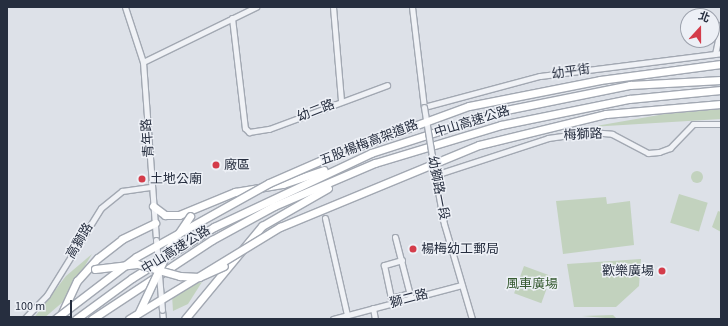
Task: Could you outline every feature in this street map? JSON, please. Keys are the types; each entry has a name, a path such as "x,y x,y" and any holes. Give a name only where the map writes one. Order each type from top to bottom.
{"highway":[{"name":"五股楊梅高架道路","path":"55,319 136,258 268,184 324,159 469,106 600,80 721,64"},
{"name":"中山高速公路","path":"76,319 132,278 214,227 371,153 501,111 630,85 721,80"},
{"name":"中山高速公路","path":"92,319 212,240 274,206 364,168 501,125 629,99 721,90"},
{"path":"129,319 280,227 480,145 606,114 721,104"},
{"path":"153,206 172,216 235,192 283,184 371,153"},
{"path":"185,319 262,226 364,168"},
{"path":"135,319 158,269 190,216 206,203"},
{"path":"60,319 72,290 84,274 122,239 155,223"},
{"path":"84,274 95,269 120,264 158,269 180,276 199,277 224,266 235,258"}],"street":[{"name":"青年路","path":"125,7 143,62 162,319"},
{"path":"143,62 256,7"},
{"path":"333,7 341,101"},
{"name":"幼獅路一段","path":"412,7 424,107 435,175 462,285 472,319"},
{"name":"幼二路","path":"232,18 245,128 260,131 387,85"},
{"path":"715,54 721,25"},
{"name":"幼平街","path":"424,107 540,76 721,53"},
{"name":"梅獅路","path":"435,175 548,138 591,132 612,134 648,153 659,152 670,148 693,124 721,124"},
{"name":"高獅路","path":"24,319 47,295 101,208 122,191 152,188"},
{"path":"325,218 347,315"},
{"path":"395,237 402,260 410,296 391,298 384,265 402,260"},
{"name":"獅二路","path":"333,319 410,296 462,285"},
{"path":"372,308 375,319"}],"green space":[{"path":"721,109 721,119 590,127 665,114"},
{"path":"695,171 699,171 703,177 699,183 695,183 691,179 691,175"},
{"path":"679,194 708,203 699,231 670,223"},
{"path":"606,197 607,204 630,201 634,245 563,254 556,201"},
{"path":"718,211 721,212 721,232 712,227"},
{"path":"92,254 64,301 43,319 33,319 66,276"},
{"path":"641,259 639,286 616,307 574,307 567,264"},
{"name":"風車廣場","path":"524,266 551,276 541,303 514,293"},
{"path":"202,282 188,304 173,311 172,295 185,286"},
{"path":"613,315 617,319 582,316"}],"place":[{"name":"廠區","path":"216,165"},
{"name":"土地公廟","path":"142,179"},
{"name":"楊梅幼工郵局","path":"413,249"},
{"name":"歡樂廣場","path":"662,271"}]}
